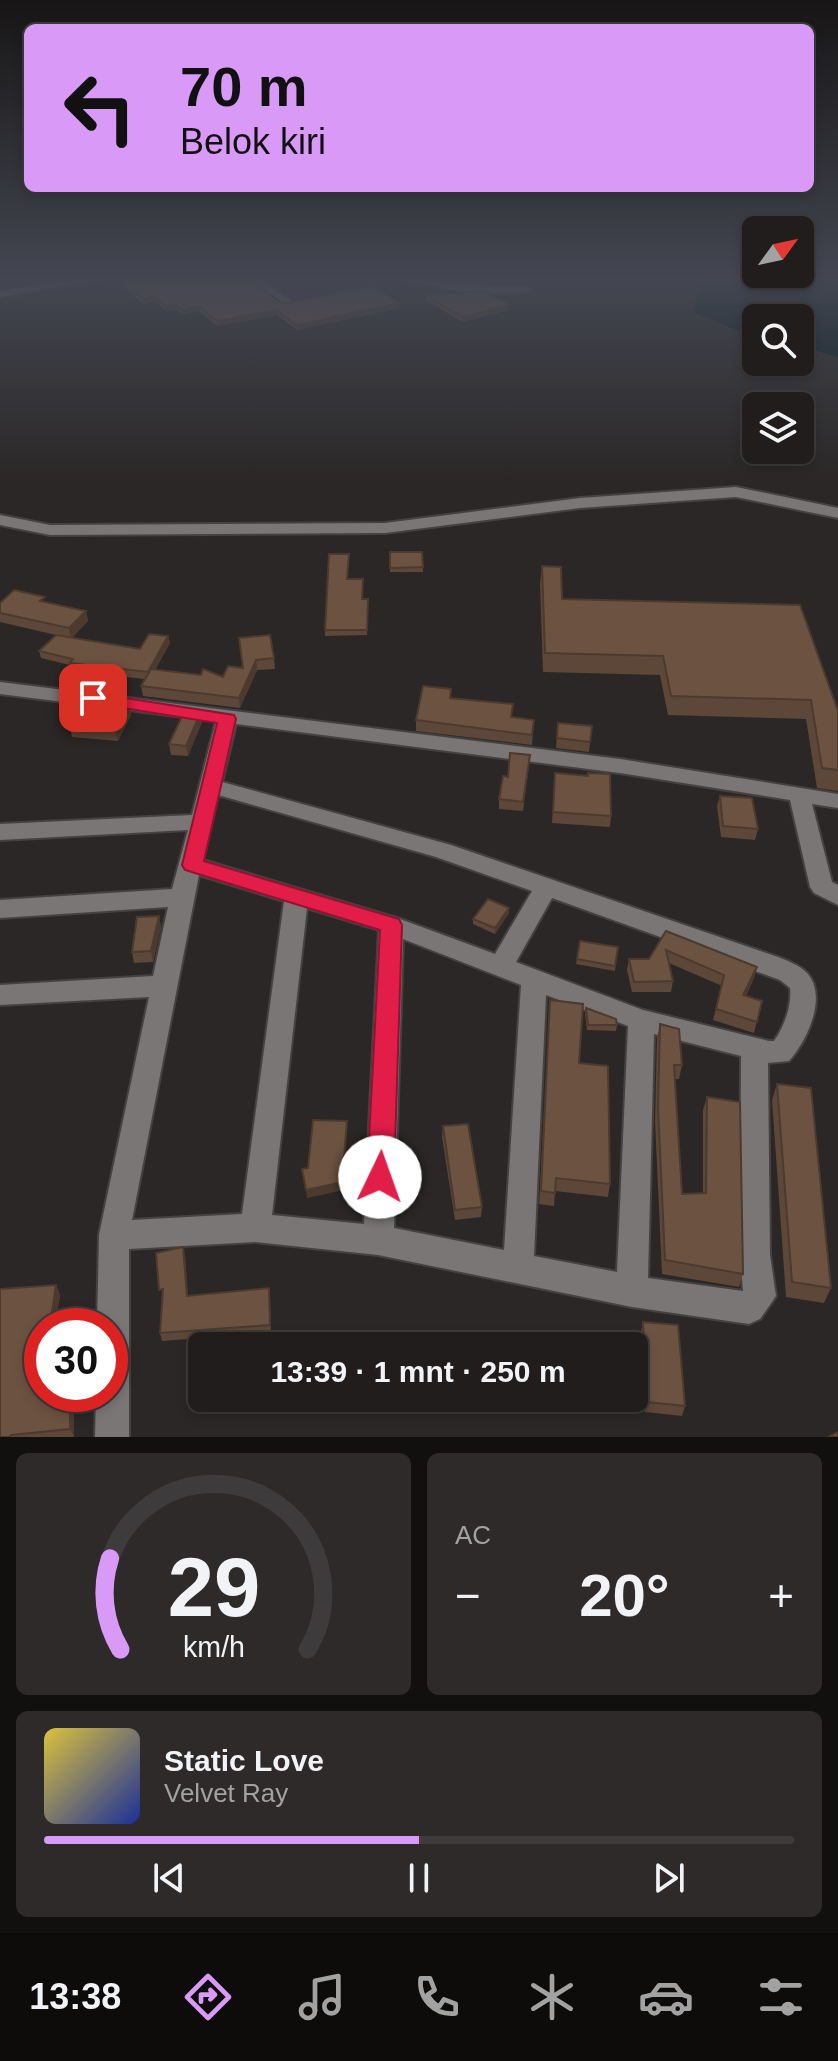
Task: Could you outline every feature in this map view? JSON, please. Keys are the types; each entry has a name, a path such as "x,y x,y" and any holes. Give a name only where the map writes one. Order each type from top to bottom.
{"street":[{"path":"0,520 50,530 385,528 580,503 736,492 838,513"},
{"path":"0,688 123,702 227,719 620,766 838,801"},
{"path":"112,1437 114,1235 182,897 227,719"},
{"path":"192,865 391,925 641,1020 754,1049 780,1053 790,1041 805,999 805,989 794,975 547,886 338,819 211,786"},
{"path":"799,795 822,887 838,896"},
{"path":"0,832 203,822"},
{"path":"500,967 547,886"},
{"path":"0,909 182,897"},
{"path":"255,1228 296,898"},
{"path":"378,1240 391,925"},
{"path":"518,1266 534,981"},
{"path":"0,995 165,986"},
{"path":"632,1291 641,1020"},
{"path":"114,1235 255,1228 378,1240 742,1310 758,1301 754,1049"}],"water":[{"path":"814,347 838,347 838,357 814,350"}],"building":[{"path":"390,552 422,552 423,567 390,568"},
{"path":"329,554 349,554 347,579 363,579 362,599 368,599 367,630 325,630"},
{"path":"542,566 561,567 562,599 800,605 838,711 838,770 822,768 811,700 671,696 663,656 545,653"},
{"path":"14,590 45,597 40,601 86,611 69,628 0,613 0,603"},
{"path":"149,634 168,636 148,672 70,663 73,659 39,651 56,635 140,649"},
{"path":"270,635 274,658 256,660 239,698 141,686 151,669 201,675 203,669 223,677 228,666 243,668 239,638"},
{"path":"423,686 451,689 450,698 513,704 511,717 534,720 532,735 416,720"},
{"path":"85,700 129,705 115,731 70,726"},
{"path":"185,710 201,712 186,746 169,744"},
{"path":"558,723 592,726 590,742 557,738"},
{"path":"510,753 530,755 523,802 499,799 503,776 508,777"},
{"path":"555,773 610,774 611,816 553,812"},
{"path":"720,796 752,798 758,829 723,826"},
{"path":"488,899 509,908 495,928 473,919"},
{"path":"159,916 151,951 132,952 137,917"},
{"path":"666,931 757,967 743,995 762,1001 757,1022 716,1009 724,975 666,950 673,981 634,982 629,959 649,959"},
{"path":"580,941 618,947 615,966 577,959"},
{"path":"550,1000 583,1004 579,1063 608,1066 610,1184 556,1178 555,1193 541,1191"},
{"path":"586,1008 616,1019 617,1025 588,1025"},
{"path":"660,1024 679,1029 682,1065 674,1065 682,1194 706,1193 707,1097 740,1102 743,1274 665,1260 658,1107"},
{"path":"777,1084 811,1088 831,1288 792,1282"},
{"path":"313,1120 347,1121 344,1158 348,1181 306,1190 302,1169 308,1168"},
{"path":"468,1124 482,1207 455,1210 443,1126"},
{"path":"183,1247 187,1296 269,1288 270,1325 160,1333 163,1289 159,1290 156,1253"},
{"path":"56,1285 53,1308 24,1308 24,1412 70,1412 70,1429 0,1437 0,1289"},
{"path":"643,1322 678,1325 685,1406 648,1402 648,1332 644,1332"}],"route":[{"path":"93,698 227,719 192,865 391,925 380,1177"}]}
